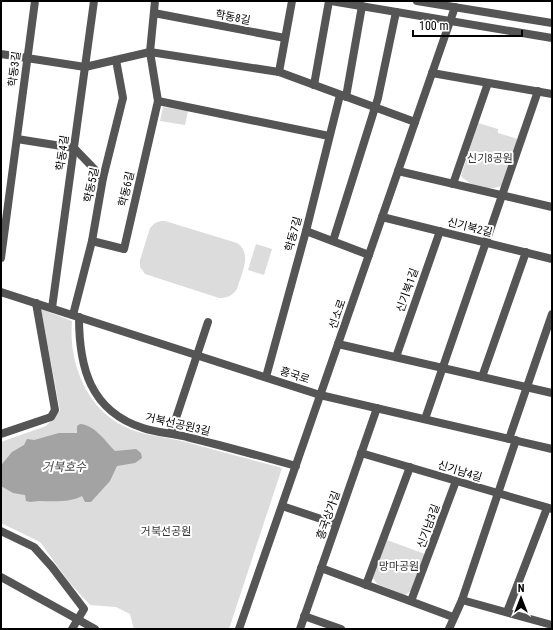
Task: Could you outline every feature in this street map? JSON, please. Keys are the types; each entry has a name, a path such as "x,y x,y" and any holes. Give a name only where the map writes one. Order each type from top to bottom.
{"street":[{"name":"학동3길","path":"1,258 5,200 17,139 35,1"},
{"name":"학동4길","path":"52,308 94,1"},
{"path":"150,52 155,1"},
{"path":"279,72 292,1"},
{"path":"314,85 330,1 552,38"},
{"path":"417,1 552,23"},
{"path":"343,96 362,6"},
{"name":"선소로","path":"239,629 455,7"},
{"path":"333,241 378,98 396,12"},
{"name":"학동8길","path":"154,13 285,38"},
{"path":"1,54 85,67 150,52 279,72 415,122"},
{"name":"학동6길","path":"92,241 124,250 158,101 150,52"},
{"name":"학동5길","path":"76,316 92,241 103,178 123,98 116,60"},
{"path":"432,73 552,94"},
{"path":"453,184 488,83"},
{"path":"425,419 538,91"},
{"name":"학동7길","path":"266,378 306,230 329,136 343,96"},
{"path":"158,101 329,136"},
{"path":"17,139 74,148 103,178"},
{"path":"398,171 552,207"},
{"name":"신기북2길","path":"382,217 552,259"},
{"path":"306,230 369,255"},
{"name":"신기북1길","path":"396,357 440,231"},
{"path":"482,377 526,252"},
{"name":"흥국로","path":"1,292 320,395 552,448"},
{"path":"1,434 51,417 55,410 36,303"},
{"path":"448,629 462,600 498,493 526,387 552,314"},
{"name":"거북선공원3길","path":"76,316 84,372 92,388 102,402 116,414 143,428 171,433 296,466"},
{"path":"171,433 208,322"},
{"path":"338,344 552,393"},
{"name":"흥국상가길","path":"300,629 377,408"},
{"name":"신기남4길","path":"361,453 550,509"},
{"path":"366,585 410,468"},
{"name":"신기남3길","path":"411,601 456,481"},
{"path":"282,506 336,524"},
{"path":"507,612 550,509"},
{"path":"1,532 34,547 52,567 84,609 72,629"},
{"path":"321,568 453,617"},
{"path":"1,577 95,629"},
{"path":"462,600 507,612 552,627"},
{"path":"304,616 341,629"}],"green space":[{"path":"163,107 188,111 185,125 160,121"},
{"name":"신기8공원","path":"478,123 498,129 498,133 518,139 504,185 492,188 475,186 461,176"},
{"path":"161,221 237,243 242,247 245,258 243,271 237,289 229,296 219,298 145,274 140,267 140,260 150,228 155,223"},
{"path":"256,244 272,249 264,275 248,270"},
{"name":"거북선공원","path":"41,309 72,321 74,354 84,386 93,400 104,412 117,422 138,432 182,441 282,468 229,629 134,629 130,614 116,607 90,605 69,582 40,542 1,523 1,442 46,426 60,411"},
{"name":"망마공원","path":"387,540 425,554 411,591 405,595 377,584 373,578"}],"water":[{"name":"거북호수","path":"80,424 95,430 115,451 136,449 141,453 142,458 135,463 117,466 110,481 91,502 85,502 82,496 66,501 30,502 26,501 25,495 13,493 1,486 2,464 12,452 24,445 27,439 34,440 59,433 77,433 77,426"}]}
